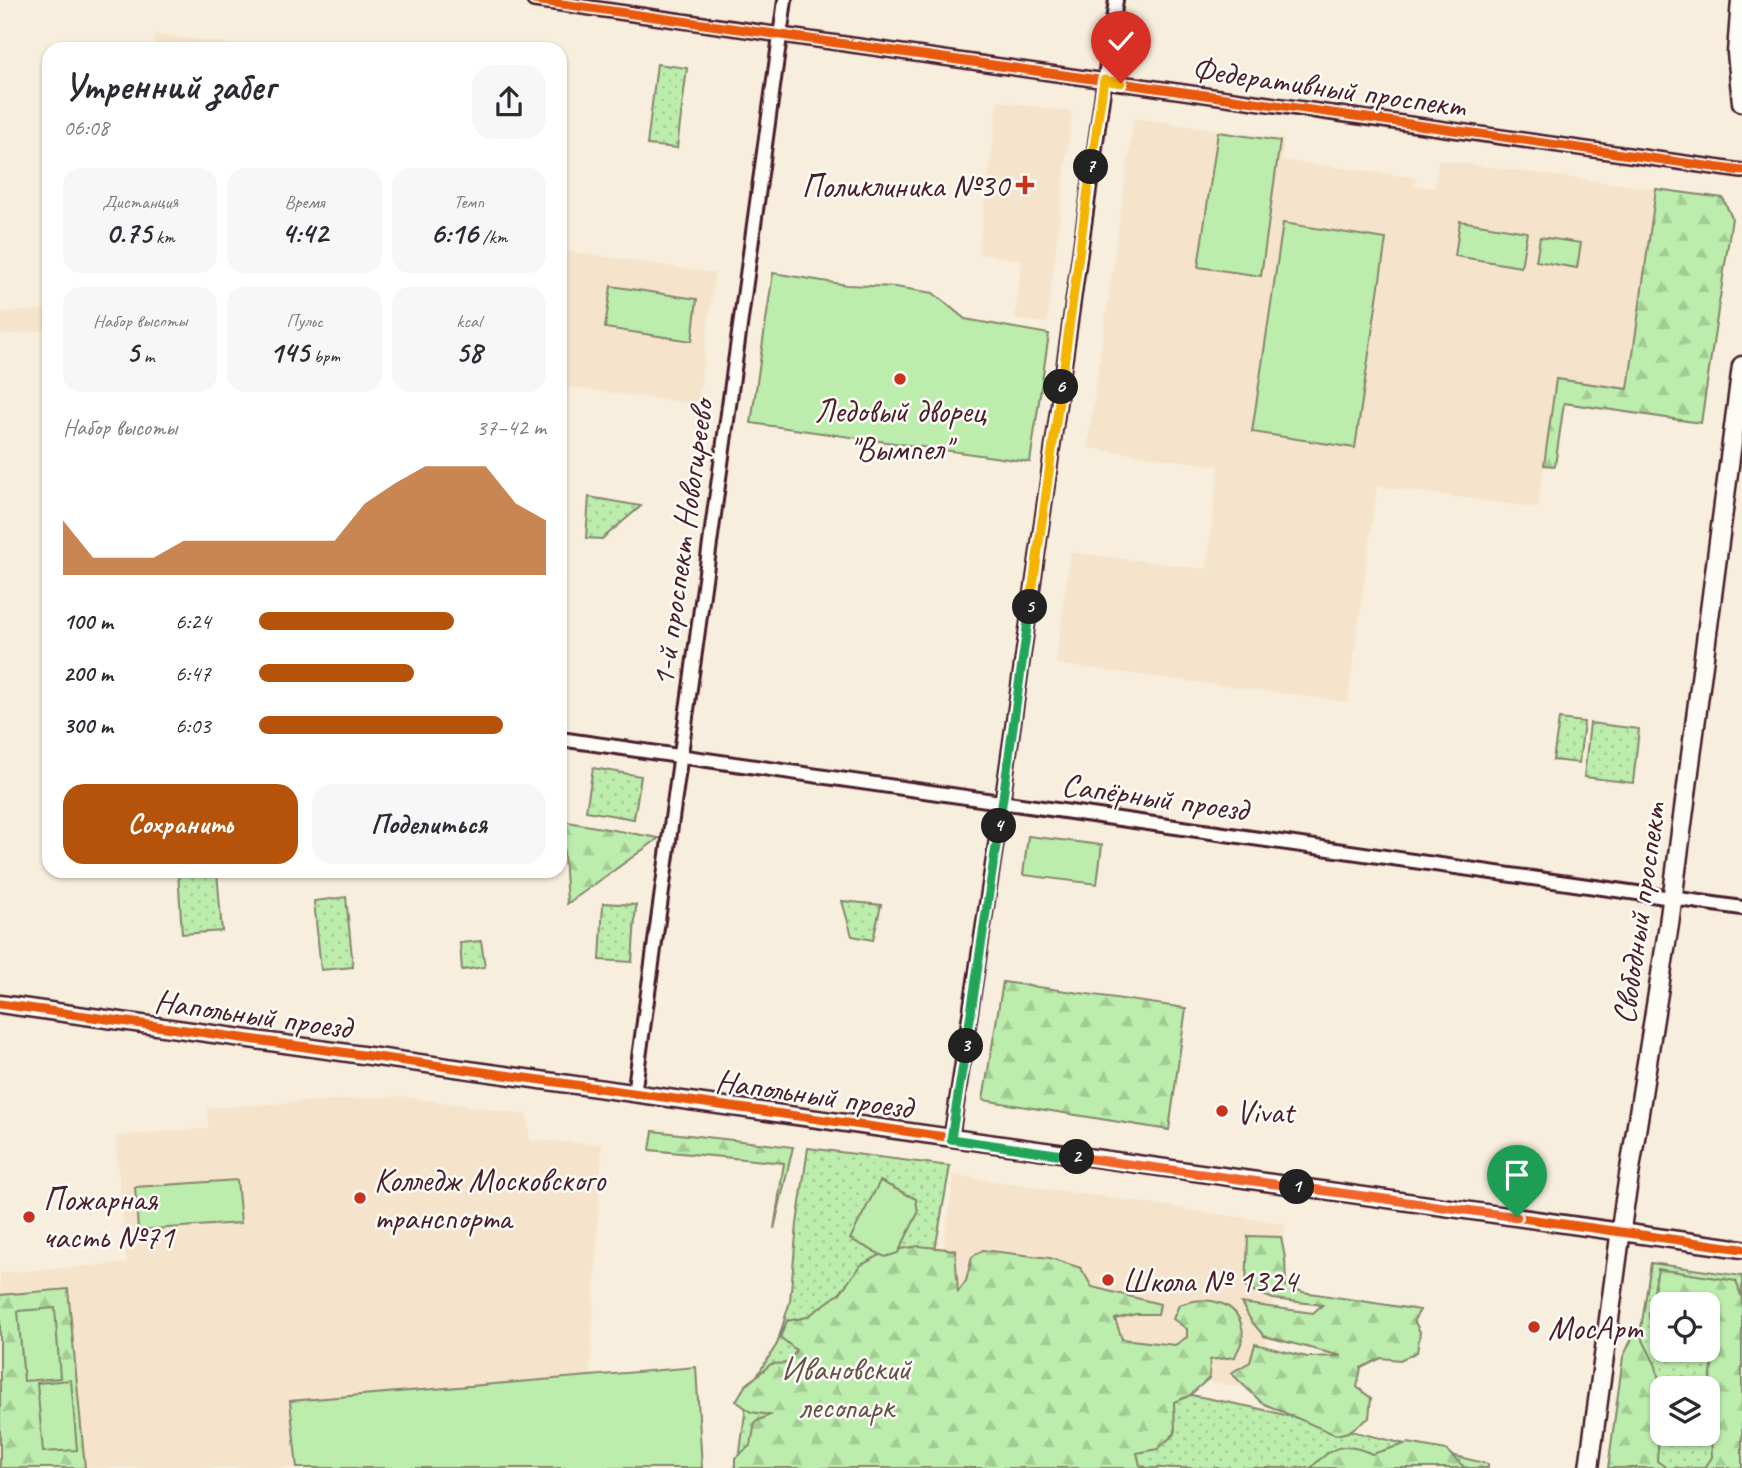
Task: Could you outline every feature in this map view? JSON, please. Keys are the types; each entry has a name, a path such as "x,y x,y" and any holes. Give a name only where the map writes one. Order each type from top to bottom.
{"main road":[{"path":"1741,0 1737,53 1742,102"},
{"name":"Свободный проспект","path":"1589,1468 1621,1232 1672,897 1742,366"}],"street":[{"name":"Федеративный проспект","path":"534,0 1742,171"},
{"name":"1-й проспект Новогиреево","path":"634,1094 785,0"},
{"path":"951,1139 1003,803 1116,0"},
{"name":"Сапёрный проезд","path":"567,740 1742,908"},
{"name":"Напольный проезд","path":"0,1004 1742,1250"}],"shaded area":[{"path":"155,34 214,42 154,42"},
{"name":"Поликлиника №30","path":"998,101 1072,112 1047,323 1015,319 1022,260 978,254"},
{"path":"1134,118 1284,139 1282,160 1416,178 1415,185 1419,186 1435,188 1438,160 1656,189 1628,389 1556,379 1538,508 1377,486 1348,702 1056,664 1070,552 1206,569 1219,466 1087,448"},
{"path":"567,251 715,273 698,404 567,387"},
{"path":"42,310 42,331 0,335 0,313"},
{"name":"Колледж Московского транспорта","path":"402,1096 527,1115 530,1140 602,1144 590,1376 291,1401 297,1468 0,1468 0,1273 127,1263 115,1136 208,1128 207,1108"},
{"name":"Школа № 1324","path":"954,1175 1286,1224 1258,1390 931,1336"}],"green space":[{"path":"657,64 687,68 677,148 647,145"},
{"path":"1218,132 1280,141 1261,276 1198,267"},
{"path":"1656,189 1723,198 1732,218 1701,423 1564,403 1555,466 1544,465 1556,379 1628,389"},
{"path":"1460,221 1527,232 1521,267 1455,256"},
{"path":"1283,223 1386,239 1355,448 1252,432"},
{"path":"1540,237 1581,243 1577,268 1536,261"},
{"name":"Ледовый дворец \"Вымпел\"","path":"773,273 847,285 895,287 933,293 965,319 1049,334 1030,462 751,423"},
{"path":"611,286 697,299 692,341 605,328"},
{"path":"589,497 641,506 602,539 586,538"},
{"path":"1559,719 1584,722 1579,763 1553,760"},
{"path":"1590,723 1639,729 1633,783 1584,777"},
{"path":"593,768 641,776 634,819 586,811"},
{"path":"567,822 659,838 567,904"},
{"path":"1028,836 1102,845 1097,884 1023,875"},
{"path":"178,878 218,878 222,931 182,934"},
{"path":"346,897 353,967 321,970 314,901"},
{"path":"842,901 881,905 873,940 852,936"},
{"path":"603,903 636,905 632,962 600,960"},
{"path":"481,941 485,967 462,970 460,943"},
{"path":"1003,982 1186,1008 1169,1130 983,1100"},
{"path":"653,1131 793,1147 774,1229 784,1163 650,1150"},
{"name":"Ивановский лесопарк","path":"808,1148 950,1166 925,1306 1166,1390 1256,1408 1488,1464 1488,1468 738,1468 748,1390 777,1344 790,1301"},
{"path":"237,1180 241,1223 138,1230 135,1187"},
{"path":"880,1181 916,1199 918,1213 898,1253 885,1257 850,1239"},
{"path":"1248,1236 1281,1237 1286,1286 1303,1292 1420,1310 1414,1320 1420,1332 1417,1352 1400,1360 1381,1358 1361,1368 1357,1387 1371,1398 1369,1418 1348,1432 1336,1435 1262,1403 1231,1373 1250,1362 1255,1344 1307,1357 1341,1356 1264,1336 1252,1322 1241,1303 1313,1313 1322,1305 1273,1299 1246,1288"},
{"name":"Ивановский лесопарк","path":"919,1246 955,1250 958,1292 966,1281 972,1257 983,1250 1050,1258 1081,1268 1092,1287 1160,1304 1158,1314 1136,1314 1115,1319 1122,1339 1175,1345 1187,1337 1187,1329 1173,1319 1179,1305 1211,1301 1221,1303 1236,1315 1241,1324 1242,1341 1235,1357 1210,1360 1209,1378 1189,1396 1174,1402 1175,1433 1158,1449 1137,1453 1140,1465 1147,1468 735,1468 735,1458 751,1445 755,1422 770,1415 751,1412 736,1401 745,1386 771,1364 790,1363 796,1350 780,1337 787,1321 807,1317 840,1293 861,1265 888,1251"},
{"path":"1651,1263 1742,1276 1742,1468 1620,1468"},
{"path":"1658,1269 1736,1281 1742,1299 1742,1468 1705,1468 1712,1457 1712,1446 1720,1446 1720,1376 1711,1376 1713,1362 1720,1362 1720,1292 1654,1292"},
{"path":"68,1289 85,1468 0,1468 0,1295"},
{"path":"55,1308 60,1378 24,1381 18,1311"},
{"path":"1637,1328 1650,1354 1650,1362 1654,1362 1656,1366 1658,1376 1650,1376 1650,1446 1658,1446 1657,1461 1667,1468 1608,1468 1623,1357"},
{"path":"696,1367 702,1468 297,1468 290,1401"},
{"path":"71,1380 77,1450 43,1452 37,1383"},
{"path":"1408,1443 1446,1450 1465,1468 1311,1468 1332,1450 1339,1448 1354,1448 1372,1454"}],"cycle path":[{"path":"534,0 1742,171"},
{"path":"0,1004 1742,1249"}],"place":[{"name":"Поликлиника №30","path":"1025,185"},
{"name":"Ледовый дворец \"Вымпел\"","path":"900,379"},
{"name":"Vivat","path":"1222,1111"},
{"name":"Колледж Московского транспорта","path":"360,1198"},
{"name":"Пожарная часть №71","path":"29,1217"},
{"name":"Школа № 1324","path":"1108,1280"},
{"name":"МосАрт","path":"1534,1327"}],"route":[{"path":"1121,83 1104,80 1003,803 951,1139 1517,1217"}]}
